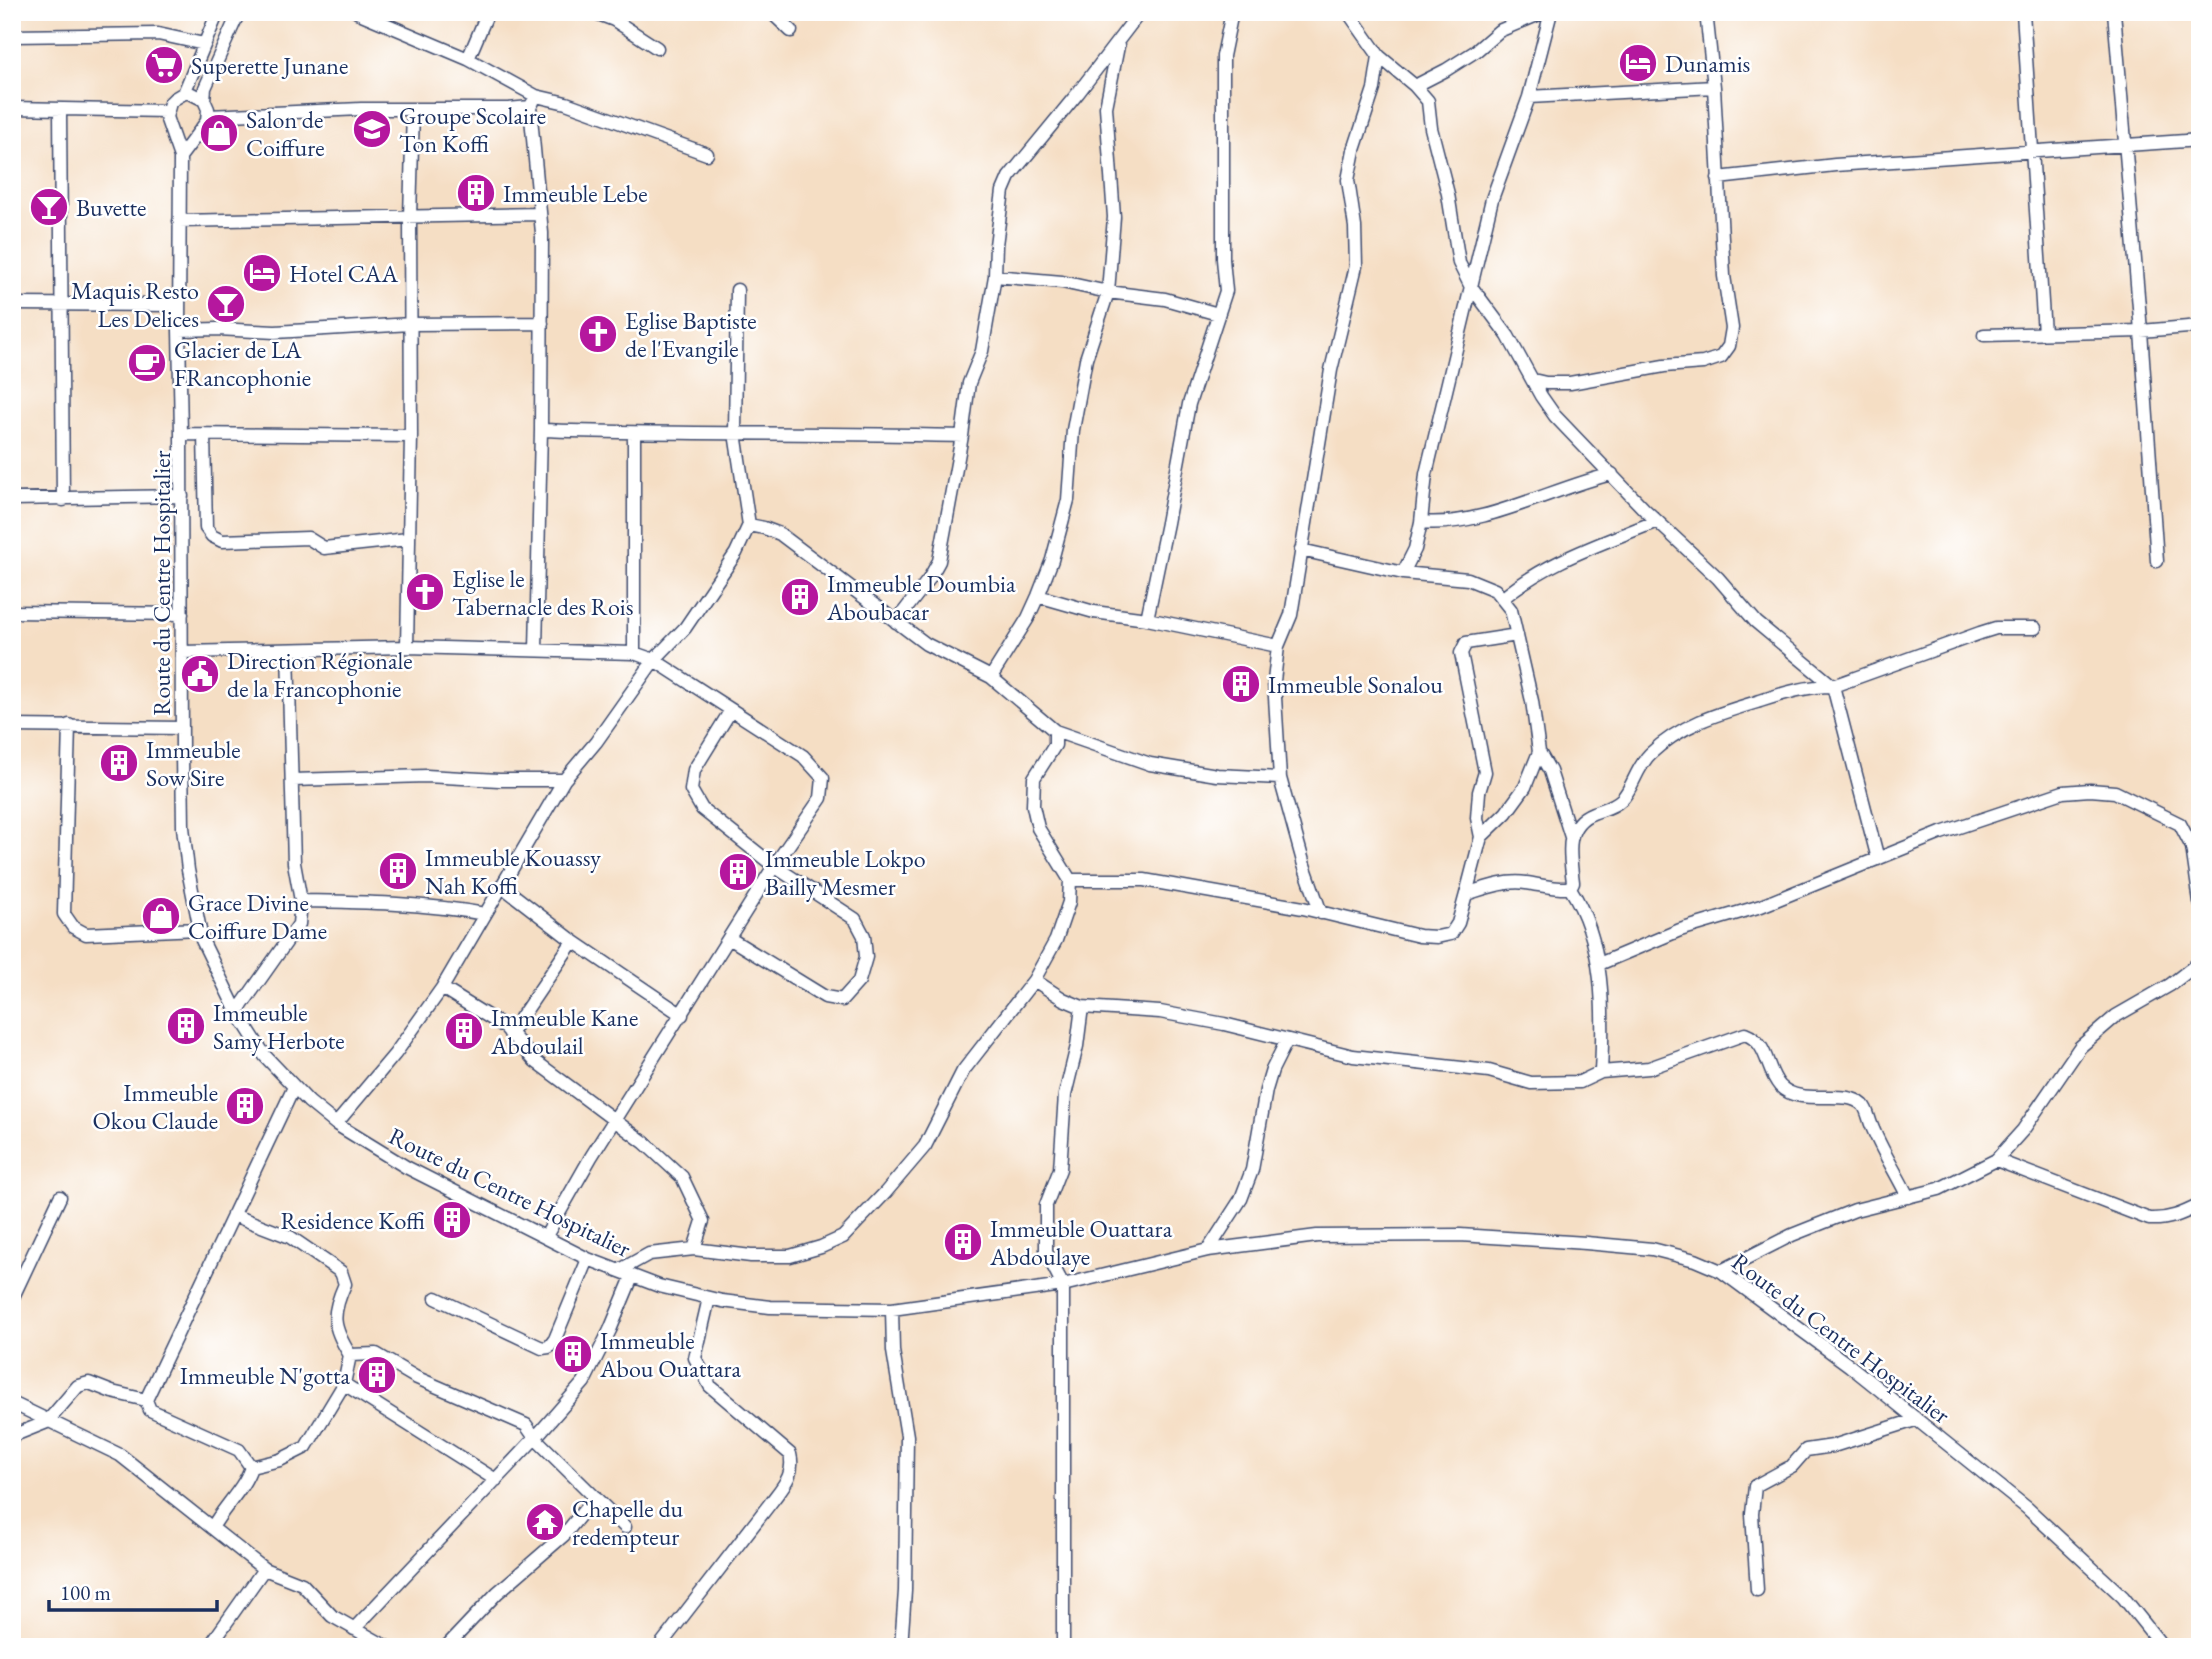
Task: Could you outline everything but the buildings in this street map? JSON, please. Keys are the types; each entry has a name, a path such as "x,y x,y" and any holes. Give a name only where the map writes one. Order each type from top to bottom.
{"street":[{"path":"184,93 218,12"},
{"path":"180,158 206,125 208,116 204,100 205,88 239,12"},
{"path":"357,12 468,59 533,102"},
{"path":"468,59 488,12"},
{"path":"593,12 616,16 657,48"},
{"path":"771,12 791,30"},
{"path":"896,622 929,579 939,561 969,383 982,351 995,276 1003,191 1009,177 1140,12"},
{"path":"1147,619 1189,404 1226,291 1223,259 1223,56 1231,12"},
{"path":"1348,12 1378,56 1415,86 1428,101 1431,128 1448,194 1459,263 1470,285 1508,336 1555,416 1657,521 1718,578 1756,622 1833,686 1878,859"},
{"path":"1415,86 1446,71 1476,51 1499,31 1544,12"},
{"path":"1403,573 1415,549 1426,474 1492,198 1529,97 1551,12"},
{"path":"1533,380 1570,383 1664,366 1703,363 1721,357 1729,346 1732,328 1724,276 1714,87 1706,12"},
{"path":"2023,12 2044,333"},
{"path":"2114,12 2157,561"},
{"path":"12,36 158,34 204,44"},
{"path":"991,677 1028,618 1038,596 1052,560 1068,500 1073,430 1086,359 1108,292 1114,216 1106,107 1119,38"},
{"path":"1321,913 1314,888 1308,878 1280,778 1274,681 1278,646 1291,615 1331,370 1356,266 1355,227 1348,180 1354,150 1374,89 1378,56"},
{"path":"1529,97 1714,87"},
{"path":"195,137 171,131 167,124 166,111 174,99 184,93 194,94 204,100"},
{"path":"208,116 361,109 413,110 533,102 566,103 706,154"},
{"path":"533,102 538,214 542,233 536,650"},
{"path":"12,108 166,111"},
{"path":"60,110 63,500"},
{"path":"407,647 413,110"},
{"name":"Route du Centre Hospitalier","path":"171,131 180,158 183,827 188,870 198,929 214,969 237,1012 265,1056 293,1087 336,1124 406,1167 588,1259 632,1276 709,1298 770,1307 892,1309 1063,1285 1208,1250 1317,1236 1460,1235 1652,1249 1695,1260 1721,1271 1850,1366 2046,1526 2123,1597 2163,1647"},
{"path":"1717,177 1835,165 2200,140"},
{"path":"179,221 538,214"},
{"path":"995,276 1062,282 1108,292 1166,299 1218,314"},
{"path":"336,1124 395,1054 442,988 564,780 596,742 654,660 685,628 736,553 749,525 735,433 737,290"},
{"path":"12,304 179,305"},
{"path":"179,330 275,332 411,324 542,323"},
{"path":"1984,335 2141,331 2200,326"},
{"path":"541,430 962,436"},
{"path":"634,433 634,653"},
{"path":"181,434 411,436"},
{"path":"204,434 206,528 212,536 222,541 308,538 324,548 408,539"},
{"path":"1421,522 1442,524 1478,517 1588,479 1612,474"},
{"path":"12,499 182,496"},
{"path":"1502,599 1523,581 1546,569 1657,521"},
{"path":"749,525 764,527 780,534 926,644 991,677 1055,731 1150,764 1217,775 1280,778"},
{"path":"1301,550 1403,573 1468,579 1495,590 1511,610 1532,701 1539,752 1550,771 1571,837 1573,882 1570,888"},
{"path":"1038,596 1094,612 1147,619 1278,646"},
{"path":"12,612 182,614"},
{"path":"1571,837 1576,824 1586,816 1606,809 1625,797 1646,759 1678,732 1715,714 1798,689 1833,686 1996,628 2035,628"},
{"path":"1482,837 1477,818 1479,792 1485,772 1461,653 1466,643 1517,635"},
{"path":"182,652 407,647 634,653 654,660 803,756 823,778 821,798 774,866 591,1157 546,1236"},
{"path":"237,1012 299,925 301,901 294,863 288,651"},
{"path":"729,939 825,997 842,1000 859,981 866,957 863,936 855,919 774,866 702,809 691,790 694,770 731,710"},
{"path":"69,725 64,914 73,927 86,934 198,929"},
{"path":"12,726 182,728"},
{"path":"620,1270 649,1254 694,1249 751,1256 789,1256 821,1247 843,1237 925,1146 963,1071 1034,980 1056,940 1069,902 1070,880 1038,828 1033,806 1034,778 1055,745 1055,731"},
{"path":"1070,880 1144,880 1321,913 1419,936 1437,937 1451,934 1458,923 1482,837 1506,813 1525,787 1539,752"},
{"path":"293,779 426,776 564,780"},
{"path":"1599,964 1680,930 1761,906 1941,833 2063,792 2115,792 2180,824 2192,847 2200,902"},
{"path":"1466,894 1508,883 1570,888"},
{"path":"503,887 573,941 681,1015"},
{"path":"1570,888 1584,909 1599,964 1601,1072"},
{"path":"301,901 376,902 451,908 485,914"},
{"path":"510,1034 573,941"},
{"path":"1721,1271 1792,1235 1855,1210 1939,1189 1996,1160 2023,1130 2080,1047 2116,1016 2170,985 2200,962"},
{"path":"1034,980 1063,999 1082,1007 1160,1012 1224,1024 1353,1056 1489,1071 1531,1083 1580,1082 1601,1072 1649,1068 1745,1034 1761,1046 1780,1086 1790,1092 1812,1098 1854,1100 1864,1105 1884,1153 1908,1197"},
{"path":"442,988 505,1027 535,1061 645,1143 682,1177 703,1221 694,1249"},
{"path":"1063,1647 1063,1285 1046,1252 1046,1205 1060,1168 1065,1095 1077,1046 1082,1007"},
{"path":"1208,1250 1241,1199 1252,1170 1266,1090 1272,1070 1287,1040"},
{"path":"251,1467 239,1450 150,1410 146,1400 293,1087"},
{"path":"1996,1160 2149,1219 2164,1220 2200,1205"},
{"path":"12,1299 60,1197"},
{"path":"233,1215 290,1237 341,1272 345,1284 335,1305 338,1335 350,1355 344,1384 306,1447 280,1460 251,1467"},
{"path":"436,1298 541,1348 549,1347 555,1339 588,1259"},
{"path":"354,1629 535,1438 584,1381 610,1330 632,1276"},
{"path":"659,1647 784,1485 793,1464 790,1454 710,1386 695,1358 709,1298"},
{"path":"892,1309 893,1351 907,1436 905,1591 901,1647"},
{"path":"350,1355 376,1354 415,1377 526,1425 535,1438 625,1527"},
{"path":"12,1436 47,1422 78,1386 89,1383 146,1400"},
{"path":"344,1384 496,1480"},
{"path":"12,1403 120,1455 264,1569 302,1584 332,1616 379,1645"},
{"path":"1756,1590 1752,1514 1755,1486 1792,1465 1807,1450 1833,1446 1915,1420"},
{"path":"212,1528 230,1499 247,1480 251,1467"},
{"path":"446,1647 497,1593 564,1535 595,1497"},
{"path":"209,1647 264,1569"}],"place":[{"name":"Dunamis","path":"1638,63"},
{"name":"Superette Junane","path":"164,65"},
{"name":"Groupe Scolaire Ton Koffi","path":"372,129"},
{"name":"Salon de Coiffure","path":"219,133"},
{"name":"Immeuble Lebe","path":"476,193"},
{"name":"Buvette","path":"49,207"},
{"name":"Hotel CAA","path":"262,273"},
{"name":"Maquis Resto Les Delices","path":"226,304"},
{"name":"Eglise Baptiste de l'Evangile","path":"598,334"},
{"name":"Glacier de LA FRancophonie","path":"147,363"},
{"name":"Eglise le Tabernacle des Rois","path":"425,592"},
{"name":"Immeuble Doumbia Aboubacar","path":"800,597"},
{"name":"Direction Régionale de la Francophonie","path":"200,674"},
{"name":"Immeuble Sonalou","path":"1241,684"},
{"name":"Immeuble Sow Sire","path":"119,763"},
{"name":"Immeuble Kouassy Nah Koffi","path":"398,871"},
{"name":"Immeuble Lokpo Bailly Mesmer","path":"738,872"},
{"name":"Grace Divine Coiffure Dame","path":"161,916"},
{"name":"Immeuble Samy Herbote","path":"186,1026"},
{"name":"Immeuble Kane Abdoulail","path":"464,1031"},
{"name":"Immeuble Okou Claude","path":"245,1106"},
{"name":"Residence Koffi","path":"452,1220"},
{"name":"Immeuble Ouattara Abdoulaye","path":"963,1242"},
{"name":"Immeuble Abou Ouattara","path":"573,1354"},
{"name":"Immeuble N'gotta","path":"377,1375"},
{"name":"Chapelle du redempteur","path":"545,1522"}]}
